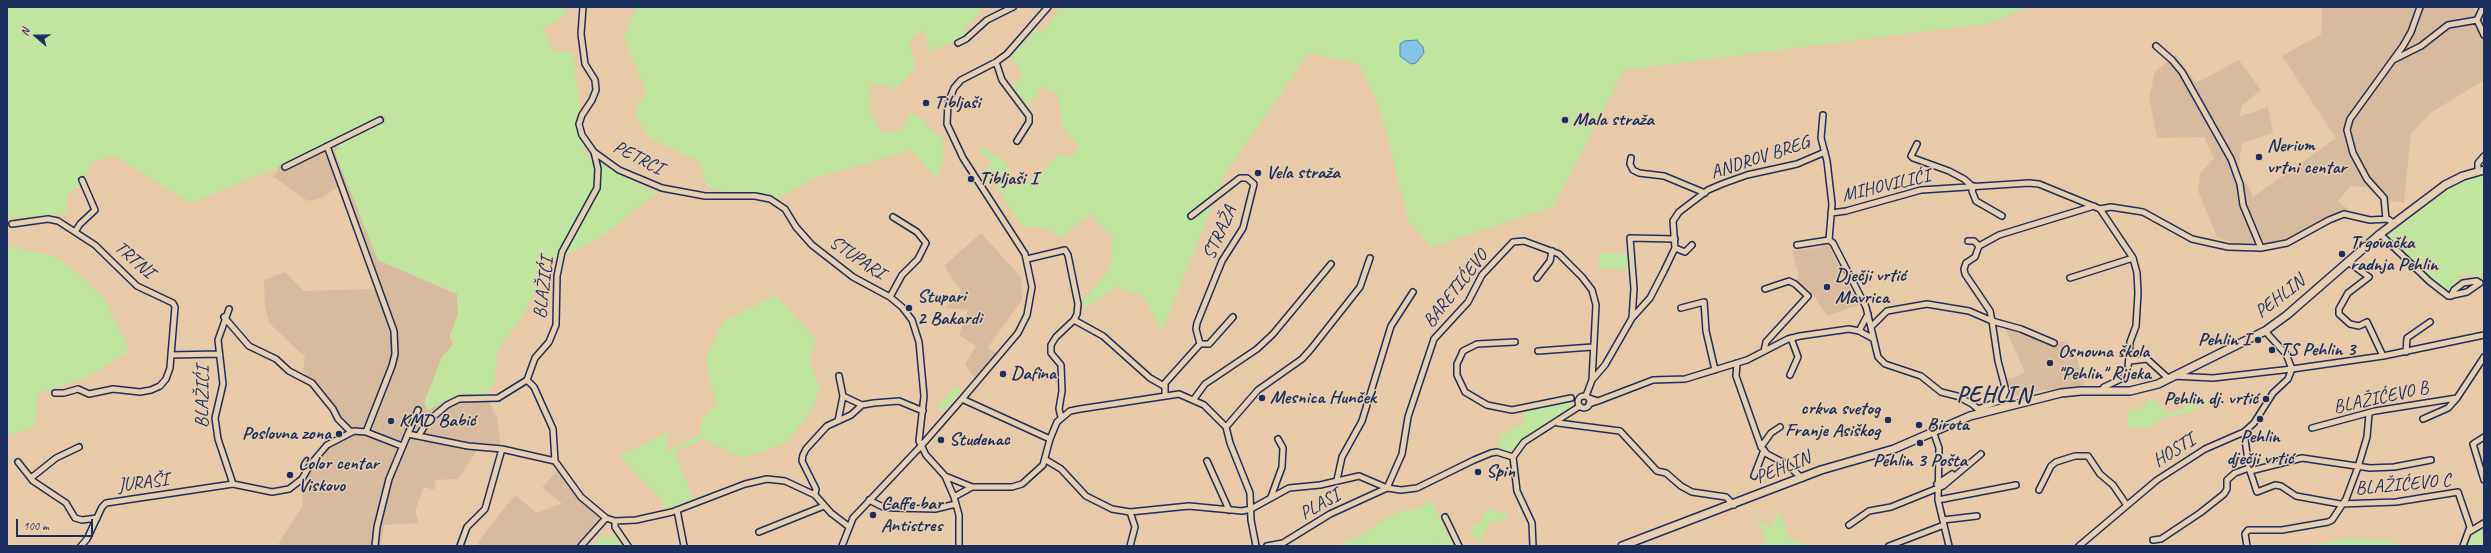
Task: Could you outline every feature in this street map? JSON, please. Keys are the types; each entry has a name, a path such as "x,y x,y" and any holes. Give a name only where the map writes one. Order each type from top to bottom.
{"main road":[{"name":"PEHLIN","path":"1622,546 1734,505 1839,464 1894,449 1978,412 2061,393 2101,391 2130,392 2147,388 2265,331 2380,234 2445,185 2481,170"}],"street":[{"name":"PETRCI","path":"583,7 581,34 585,64 595,80 596,90 592,100 582,114 579,124 582,135 594,152 619,170 639,180 662,188 705,196"},
{"path":"958,43 966,39 987,20 1013,7"},
{"path":"842,546 852,518 921,446 1010,343 1023,324 1030,306 1032,287 1027,259 949,131 947,124 948,103 954,88 961,80 996,62 1007,54 1048,7"},
{"path":"2394,224 2386,219 2384,198 2368,179 2353,153 2347,130 2350,119 2373,89 2411,32 2420,7"},
{"path":"2483,7 2477,20 2484,35"},
{"path":"2390,62 2421,46 2448,25 2477,20"},
{"path":"2156,46 2168,56 2182,72 2231,159 2240,184 2243,205 2262,248"},
{"path":"996,62 1002,80 1029,116 1029,122 1017,141"},
{"name":"MIHOVILIĆI","path":"1823,115 1821,138 1830,180 1831,213 1829,240"},
{"path":"284,167 380,120"},
{"name":"MIHOVILIĆI","path":"1917,144 1911,156 1912,158 1949,171 1973,186"},
{"path":"327,146 394,331 395,354 392,366 366,432"},
{"name":"BLAŽIĆI","path":"527,380 535,358 549,342 556,325 557,276 562,252 597,188 598,169 594,152"},
{"name":"ANDROV BREG","path":"1592,380 1605,365 1632,318 1650,298 1675,248 1674,217 1705,193 1747,175 1797,164 1824,152"},
{"path":"2481,170 2478,163 2484,156"},
{"name":"ANDROV BREG","path":"1631,158 1630,164 1633,170 1639,173 1664,176 1705,193"},
{"name":"STRAŽA","path":"1191,216 1240,178 1247,178 1254,184 1240,234 1222,261 1197,323 1196,329 1200,344"},
{"path":"75,232 80,224 95,210 82,180"},
{"name":"MIHOVILIĆI","path":"1831,213 1846,212 1922,190 1973,186 2039,184 2100,209 2133,258 2137,273 2138,293 2136,326 2130,342 2130,361 2122,378 2104,387 2101,391"},
{"path":"1973,186 1972,191 1976,201 2002,216"},
{"name":"STUPARI","path":"705,196 755,196 770,200 785,209 796,227 812,245 853,277 890,297 902,306 912,320 919,342 924,396 918,437 921,446"},
{"path":"1797,245 1829,240 1833,243 1868,314 1872,338 1881,361 1892,367 1921,376 1941,392 1957,396 1978,412 2002,400 2006,391 1998,361 1990,310 1965,274 1966,264 1975,257 1979,246 2008,231 2064,217 2094,206"},
{"name":"MIHOVILIĆI","path":"2100,209 2111,208 2143,212 2192,239 2208,244 2228,247 2262,248"},
{"name":"PEHLIN","path":"2262,248 2287,243 2329,220 2344,214 2370,220 2386,219"},
{"path":"890,297 902,275 918,259 926,243 917,232 893,217"},
{"name":"TRTNI","path":"12,224 48,219 58,221 95,245 137,286 173,303 175,307 170,368 166,379 160,386 152,390 140,392 113,389 89,394 78,389 64,393 55,393"},
{"path":"2380,234 2429,281 2446,295 2451,296 2467,292 2480,283 2476,281 2463,283 2454,290 2451,296"},
{"name":"ANDROV BREG","path":"1632,318 1634,289 1630,238 1675,239"},
{"name":"BARETIĆEVO","path":"1387,488 1397,468 1408,418 1434,339 1468,302 1482,275 1513,242 1524,241 1552,251 1566,259 1592,290 1596,305 1592,347 1592,380 1588,400"},
{"path":"1968,241 1974,241 1979,246"},
{"path":"1675,248 1685,252 1692,245"},
{"path":"1027,259 1065,250 1068,255 1078,304 1074,320 1056,337 1051,345 1051,354 1061,365 1062,391 1059,409 1061,417"},
{"path":"1537,278 1550,261 1552,251"},
{"path":"1226,427 1258,390 1302,359 1311,349 1360,287 1370,258"},
{"path":"2070,278 2133,258"},
{"path":"2348,262 2369,277 2348,293 2339,309 2339,314 2345,322 2355,326 2367,322 2383,356"},
{"path":"1194,399 1205,384 1257,349 1273,334 1331,264"},
{"path":"1764,351 1766,342 1808,296 1795,284 1789,281 1765,289"},
{"name":"BARETIĆEVO","path":"1337,480 1342,457 1362,421 1391,326 1413,292"},
{"path":"1681,308 1704,302 1706,331 1715,370"},
{"path":"1871,327 1887,311 1928,304 1969,311 1992,321 2021,329 2054,343"},
{"name":"BLAŽIĆI","path":"229,309 224,317 218,340 218,354 223,384 216,410 216,428 233,484"},
{"path":"1859,330 1868,314"},
{"path":"224,317 248,346 276,359 298,376 312,383 334,410 338,419 351,432"},
{"path":"1165,395 1165,383 1200,344 1209,344 1233,317"},
{"path":"1074,320 1103,336 1150,378 1164,386"},
{"path":"2406,352 2407,338 2430,322"},
{"path":"1515,342 1477,344 1463,351 1459,357 1457,374 1465,392 1487,406 1512,410 1580,397 1598,401 1653,380 1685,379 1737,363 1791,338 1849,329 1859,330 1872,338"},
{"path":"2244,432 2257,419 2274,393 2286,381 2292,369 2290,361 2283,350 2265,331"},
{"path":"2130,361 2147,359 2171,377 2185,379 2213,378 2292,369 2383,356 2484,334"},
{"path":"1790,374 1798,357 1791,338"},
{"path":"1538,351 1592,347"},
{"path":"171,355 218,354"},
{"name":"BLAŽIĆEVO B","path":"2423,419 2448,408 2457,398 2484,357"},
{"path":"1737,363 1736,376 1762,449 1802,478"},
{"path":"838,421 843,396 839,376"},
{"path":"419,435 427,422 447,405 459,399 498,398 527,380 534,387 553,429 555,461 581,497 606,518 615,521 636,520 677,510 745,484 767,479 786,481 815,494 824,506 848,526"},
{"path":"945,476 972,487 1012,487 1022,484 1046,460 1050,439 1061,417 1070,411 1129,400 1149,400 1165,395 1179,394 1204,404 1226,427 1250,493 1256,546"},
{"path":"843,396 862,405 899,401 922,411"},
{"path":"1533,546 1532,523 1517,492 1512,457 1524,442 1558,422 1579,405 1580,397"},
{"path":"1571,398 1579,405 1586,407 1588,400"},
{"name":"BLAŽIĆEVO B","path":"2312,428 2369,414 2457,398"},
{"path":"962,399 1050,439"},
{"path":"815,494 816,489 802,461 806,448 827,426 851,415 862,405"},
{"path":"375,546 377,527 389,479 418,410"},
{"name":"BLAŽIĆEVO C","path":"2247,546 2245,534 2248,530 2282,530 2328,522 2342,504 2358,467 2367,437 2369,414"},
{"path":"1558,422 1598,429 1616,430 1624,434 1657,471 1666,473 1681,486 1692,492 1726,497 1734,505"},
{"path":"1754,476 1762,449 1771,433 1780,427"},
{"path":"1933,431 1939,448 1937,486 1938,500 1949,546"},
{"path":"233,484 272,492 290,489 302,479 320,452 332,441 351,432 366,432 402,446"},
{"name":"BLAŽIĆEVO C","path":"2244,432 2250,469 2258,492 2275,485 2281,486 2296,496 2342,504 2396,502 2458,492 2469,519 2469,532"},
{"name":"HOSTI","path":"2079,546 2126,504 2188,458 2244,432"},
{"path":"408,434 468,446 502,449 555,461"},
{"path":"2484,437 2473,444 2484,480"},
{"path":"1271,497 1282,467 1284,448 1278,439"},
{"path":"921,446 945,476 954,497 960,524 959,546"},
{"path":"31,478 56,458 79,447"},
{"path":"460,546 467,527 485,509 502,449"},
{"path":"1046,460 1061,469 1086,496 1112,509 1130,512 1189,506 1229,510 1251,509 1289,488 1320,485 1337,480 1364,476 1387,488 1406,490 1425,485 1491,452 1512,457"},
{"path":"1849,525 1869,511 1911,500 1937,486 1943,486 1978,454"},
{"path":"2039,490 2051,466 2056,462 2075,456 2088,456 2100,474 2113,485 2126,504"},
{"path":"2153,540 2161,539 2200,513 2224,494 2227,489 2227,480 2235,473 2302,458 2358,467 2394,467 2431,460"},
{"path":"1207,461 1229,510"},
{"path":"18,462 31,478 66,503 78,520 97,518"},
{"name":"JURAŠI","path":"80,546 93,529 97,518 106,503 233,484"},
{"path":"1938,500 2016,485"},
{"path":"954,497 972,487"},
{"name":"PLASI","path":"1267,546 1283,543 1330,514 1387,488"},
{"path":"869,500 883,507 935,509 956,504"},
{"path":"758,532 824,506"},
{"path":"677,510 684,546"},
{"path":"1130,512 1135,526 1130,546"},
{"path":"1889,546 1944,522 1977,516"},
{"path":"1445,517 1459,546"},
{"path":"581,546 606,518"},
{"path":"615,521 615,528 628,546"},
{"path":"2463,546 2469,532 2484,523"}],"shaded area":[{"path":"2322,7 2473,7 2475,12 2484,12 2484,80 2432,112 2411,133 2404,203 2380,199 2366,187 2351,186 2338,201 2349,210 2324,218 2288,242 2254,246 2236,244 2217,237 2198,191 2200,173 2214,158 2204,137 2157,138 2149,97 2155,72 2176,55 2196,83 2239,60 2261,90 2242,105 2239,117 2268,107 2273,133 2242,143 2239,165 2243,182 2248,185 2253,197 2336,138 2282,56 2321,34"},
{"path":"381,115 385,116 385,121 343,141 336,155 378,260 457,294 458,313 450,336 453,345 442,357 427,410 462,393 485,395 497,417 501,446 480,446 458,479 436,480 434,490 424,487 415,511 419,523 384,525 381,546 277,546 302,507 304,481 312,465 322,452 341,439 342,426 315,388 306,380 305,373 303,372 305,357 269,323 265,306 264,280 285,272 304,291 375,289 339,186 322,198 308,201 272,176 278,171 278,167"},
{"path":"981,233 1021,277 1022,300 988,347 996,353 974,378 965,364 976,346 959,335 968,310 945,308 961,291 944,266"},
{"name":"Dječji vrtić Mavrica","path":"1823,244 1829,246 1859,305 1827,316 1813,294 1795,280 1799,278 1793,251 1822,247"},
{"name":"Osnovna škola \"Pehlin\" Rijeka","path":"2010,324 2054,342 2067,341 2076,354 2085,386 2038,391 2034,393 2034,396 2012,396 2006,384 2008,377 2011,379 2025,372 2004,326"},
{"path":"557,470 565,477 579,499 601,519 575,546 477,546 480,539 515,495 537,513 562,503 542,488"}],"green space":[{"path":"7,7 567,7 565,15 543,29 554,52 573,52 585,155 656,193 597,240 547,263 525,312 498,350 494,384 485,395 462,393 427,410 424,403 442,357 453,345 450,336 458,313 457,294 378,260 335,151 343,141 385,122 385,116 381,115 278,167 191,203 113,155 90,163 86,180 67,195 66,214 7,218"},
{"path":"636,7 984,7 965,29 968,34 967,36 931,52 924,29 909,41 916,67 896,88 869,83 872,117 883,133 900,131 911,113 923,120 932,132 942,136 944,162 936,178 911,150 812,179 778,198 755,192 739,194 708,188 699,161 649,138 634,112 646,93 624,37"},
{"path":"1056,7 2027,7 1991,23 1624,70 1554,206 1431,247 1408,220 1381,112 1359,64 1309,53 1225,174 1162,331 1143,296 1116,287 1084,309 1083,300 1105,276 1112,258 1113,237 1090,214 1060,238 1051,229 1021,226 991,178 984,185 980,173 992,162 979,152 982,147 1007,162 1006,166 1020,185 1044,170 1059,153 1068,158 1080,147 1063,128 1057,94 1043,86 1028,106 1013,86 1022,75 1012,56 1035,30 1043,33 1059,10"},
{"path":"2484,174 2484,276 2461,274 2449,292 2432,281 2385,237 2447,190 2463,181"},
{"path":"7,246 54,256 77,273 105,299 129,351 88,377 38,393 34,427 9,435 7,453"},
{"path":"1599,252 1629,254 1628,269 1598,268"},
{"path":"775,295 816,339 809,358 819,386 814,406 788,442 743,458 703,439 675,452 693,499 665,508 661,498 619,457 668,432 667,452 701,434 701,420 716,405 705,360 723,322"},
{"path":"956,386 961,392 944,411 937,407"},
{"path":"2148,399 2154,399 2166,413 2181,410 2188,402 2209,399 2208,403 2189,412 2164,417 2149,428 2127,427 2129,410 2144,408"},
{"path":"1571,403 1572,409 1509,451 1502,451 1497,447 1502,434 1523,423 1524,412"},
{"path":"1431,500 1453,546 1438,546 1435,543 1428,546 1339,546 1355,536 1359,538 1398,512 1420,508"},
{"path":"1494,509 1495,512 1506,513 1507,519 1492,521 1479,541 1471,533 1473,526 1480,523 1484,512"},
{"path":"1775,513 1781,514 1789,537 1804,546 1765,546 1766,542 1757,518 1769,528 1776,518"},
{"path":"2480,531 2484,532 2484,546 2467,546 2473,535"},
{"path":"600,536 617,537 618,546 591,546"},
{"path":"2350,538 2388,540 2405,546 2302,546"}],"water":[{"path":"1417,40 1423,47 1424,53 1416,63 1411,64 1400,56 1400,44 1404,41"}],"place":[{"name":"Tibljaši","path":"926,103"},
{"name":"Mala straža","path":"1565,120"},
{"name":"Nerium vrtni centar","path":"2259,157"},
{"name":"Vela straža","path":"1258,173"},
{"name":"Tibljaši I","path":"971,179"},
{"name":"Trgovačka radnja Pehlin","path":"2342,254"},
{"name":"Dječji vrtić Mavrica","path":"1827,287"},
{"name":"Stupari 2 Bakardi","path":"909,308"},
{"name":"Pehlin I","path":"2258,340"},
{"name":"TS Pehlin 3","path":"2272,350"},
{"name":"Osnovna škola \"Pehlin\" Rijeka","path":"2050,363"},
{"name":"Dafina","path":"1003,374"},
{"name":"Mesnica Hunček","path":"1262,398"},
{"name":"Pehlin dj. vrtić","path":"2266,399"},
{"name":"Pehlin dječji vrtić","path":"2260,419"},
{"name":"crkva svetog Franje Asiškog","path":"1888,420"},
{"name":"KMD Babić","path":"391,421"},
{"name":"Birota","path":"1919,425"},
{"name":"Poslovna zona","path":"339,434"},
{"name":"Studenac","path":"941,440"},
{"name":"Pehlin 3 Pošta","path":"1920,443"},
{"name":"Spin","path":"1478,472"},
{"name":"Color centar Viskovo","path":"290,475"},
{"name":"Caffe bar Antistres","path":"873,515"}],"district":[{"name":"PEHLIN","path":"1994,396"}]}
